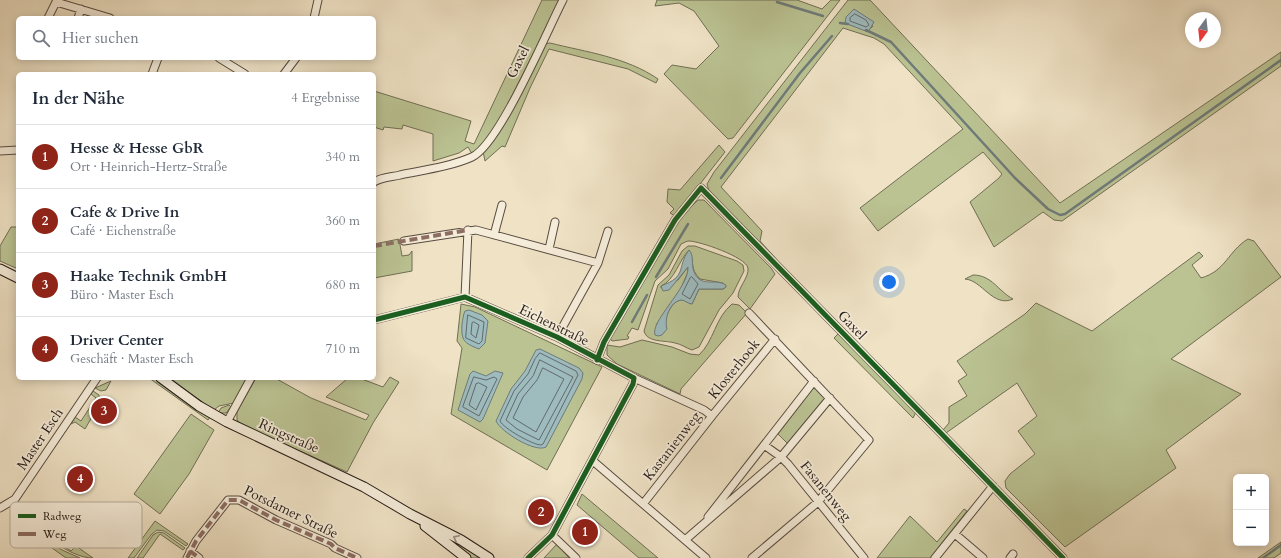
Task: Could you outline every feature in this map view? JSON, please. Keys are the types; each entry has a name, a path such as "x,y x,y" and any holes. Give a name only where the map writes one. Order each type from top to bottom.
{"main road":[{"path":"0,269 16,277"},
{"name":"Ringstraße","path":"164,380 199,406 227,422 364,487 410,514 461,540 489,558"},
{"name":"Ringstraße","path":"410,514 466,558"}],"street":[{"path":"314,16 318,0"},
{"name":"Gaxel","path":"376,180 448,165 473,157 487,146 506,116 563,0"},
{"path":"49,16 56,1 104,16"},
{"path":"79,16 81,9"},
{"path":"153,72 157,60"},
{"path":"221,60 242,72"},
{"path":"286,72 294,60"},
{"path":"0,151 16,150"},
{"name":"Gaxel","path":"597,360 604,342 675,220 701,188 1064,558"},
{"path":"494,235 502,205"},
{"path":"549,249 555,222"},
{"path":"376,319 465,297 468,230"},
{"path":"404,240 476,230 598,263"},
{"path":"557,337 598,263 608,231"},
{"name":"Eichenstraße","path":"465,297 557,337 597,360 634,378"},
{"name":"Klosterhook","path":"749,313 869,440 818,502"},
{"name":"Klosterhook","path":"712,416 775,339"},
{"path":"528,558 552,535 633,384 634,378"},
{"name":"Kastanienweg","path":"634,378 704,410 712,416 643,504"},
{"name":"Master Esch","path":"0,508 15,499 96,380"},
{"path":"227,422 250,380"},
{"path":"699,528 814,381"},
{"path":"685,540 781,457 830,398"},
{"name":"Fasanenweg","path":"764,445 781,457 864,558"},
{"name":"Kastanienweg","path":"592,461 706,558"},
{"path":"935,558 993,486"},
{"name":"Potsdamer Straße","path":"199,558 189,555 196,541 224,504 228,500 234,499 250,505 276,520 331,544 357,558"},
{"path":"752,558 818,502"},
{"path":"955,534 983,558"},
{"path":"552,535 576,558"}],"green space":[{"path":"542,0 560,0 500,120 477,151 472,154 468,147 459,153 433,161 433,134 403,125 402,129 384,127 383,130 376,128 376,92 471,121 465,141 474,144"},
{"path":"657,0 797,0 822,9 831,0 840,0 733,138 728,139 664,74 672,65 696,69 719,46 694,11 679,3 655,6"},
{"path":"848,0 870,0 1060,203 1281,52 1281,66 1062,221 1054,220 1043,212 994,247 970,202 1002,174 983,152 878,231 860,208 963,129 884,44 874,38 843,28 721,187 762,231 760,241 798,283 709,191 707,184 714,172","holes":["845,23 873,26 868,31"]},
{"path":"550,43 619,60 633,65 658,79 656,83 628,69 549,49 530,88 505,147 502,146 485,161 483,151 544,44"},
{"path":"719,145 725,152 675,216 670,213 674,209 667,202 668,189 680,190"},
{"path":"698,200 704,200 771,268 775,274 750,309 738,297 738,293 748,272 748,268 745,264 722,250 689,241 681,244 668,269 655,281 638,330 632,328 627,336 629,337 628,339 612,341 610,338 650,264 673,229"},
{"path":"11,227 16,227 16,268 0,261 0,246"},
{"path":"399,239 402,256 409,255 412,251 412,271 376,278 376,244"},
{"path":"1248,239 1254,241 1281,277 1171,359 1241,394 1166,450 1176,468 1065,547 1006,488 1005,481 1010,474 1035,454 1018,431 1037,416 1017,383 946,433 943,430 949,423 949,407 967,396 958,381 967,375 957,361 1025,314 1036,303 1092,331 1199,252 1203,256 1192,265 1201,278 1216,271 1241,244"},
{"path":"688,246 695,246 737,261 743,265 744,271 733,293 719,310 699,347 692,350 671,342 649,338 644,331 658,285 669,275 682,251","holes":["689,250 694,272 700,279 723,283 726,287 723,289 699,289 692,304 683,300 677,301 674,303 666,317 665,323 656,325 680,290 688,272 688,267 678,280 661,288 661,286 670,279"]},
{"path":"973,275 990,280 1013,299 1006,301 999,300 977,284 965,279"},
{"path":"461,304 475,307 602,367 547,470 451,414 462,348 457,341"},
{"path":"732,304 739,305 747,313 681,389 680,394 617,364 607,355 607,345 620,347 642,340 672,347 690,354 699,355 708,343 722,316"},
{"path":"838,334 916,412 913,418 834,338"},
{"path":"390,377 399,382 373,423 347,472 242,425 237,420 237,412 255,380 279,380 311,398 366,420 369,415 326,397 346,380 364,380 383,387"},
{"path":"152,380 158,380 210,417 208,420"},
{"path":"171,380 247,380 234,403 219,406 214,410"},
{"path":"111,381 106,390 101,391 95,388"},
{"path":"814,387 825,399 788,444 778,434"},
{"path":"93,391 99,395 100,403 85,429 75,422 71,424 75,417 81,421 96,398 91,394"},
{"path":"229,405 231,407 226,413 218,413 221,408"},
{"path":"191,414 214,430 189,474 160,514 134,494"},
{"path":"582,494 658,558 639,558 577,505"},
{"path":"964,509 967,511 930,558 877,558 910,516 937,542"},
{"path":"155,521 188,544 186,546 164,531 157,530 151,535 142,547 142,539"},
{"path":"158,532 164,533 185,548 183,550 160,534 143,558 137,558 153,535"},
{"path":"451,538 484,558 470,558 450,541"},
{"path":"1281,542 1281,553 1274,558 1258,558"},
{"path":"557,544 569,558 544,558"},
{"path":"52,548 59,548 80,558 66,558"},
{"path":"63,548 67,548 71,551 74,548 79,548 93,558 83,557"},
{"path":"135,548 141,548 134,558 128,558"}],"water":[{"path":"854,9 874,22 868,32 845,23 846,17"},
{"path":"689,250 692,256 694,272 699,279 705,282 723,283 726,287 723,289 699,289 692,304 682,300 677,301 668,312 666,321 667,329 662,335 655,335 655,329 658,321 683,285 688,267 669,290 663,291 661,286 675,279"},
{"path":"469,310 482,315 488,321 485,343 479,349 464,341 463,338 463,316 465,311"},
{"path":"540,349 579,368 583,373 582,379 546,447 541,448 534,447 511,436 499,426 496,421 511,389 525,371 536,350"},
{"path":"473,371 486,376 495,371 503,373 483,419 480,422 458,410 470,374"}],"waterway":[{"path":"777,2 823,16"},
{"path":"840,23 848,24"},
{"path":"866,30 891,42 1015,178 1048,209 1060,215 1065,214 1281,60"},
{"path":"721,178 800,73 832,36"},
{"path":"656,277 688,224"},
{"path":"632,322 647,295"},
{"path":"1263,558 1281,545"}],"marked path":[{"path":"376,246 468,230"},
{"path":"187,558 196,541 228,500 239,500 276,520 331,544 335,548 357,558"},
{"path":"190,551 199,558"}],"cycle path":[{"path":"597,360 604,342 675,220 701,188 1063,558"},
{"path":"376,319 465,297 557,337 634,378 633,384 552,535 528,558"}],"place":[{"name":"Haake Technik GmbH","path":"104,411"},
{"name":"Driver Center","path":"80,479"},
{"name":"Cafe & Drive In","path":"541,512"},
{"name":"Hesse & Hesse GbR","path":"585,532"}]}
